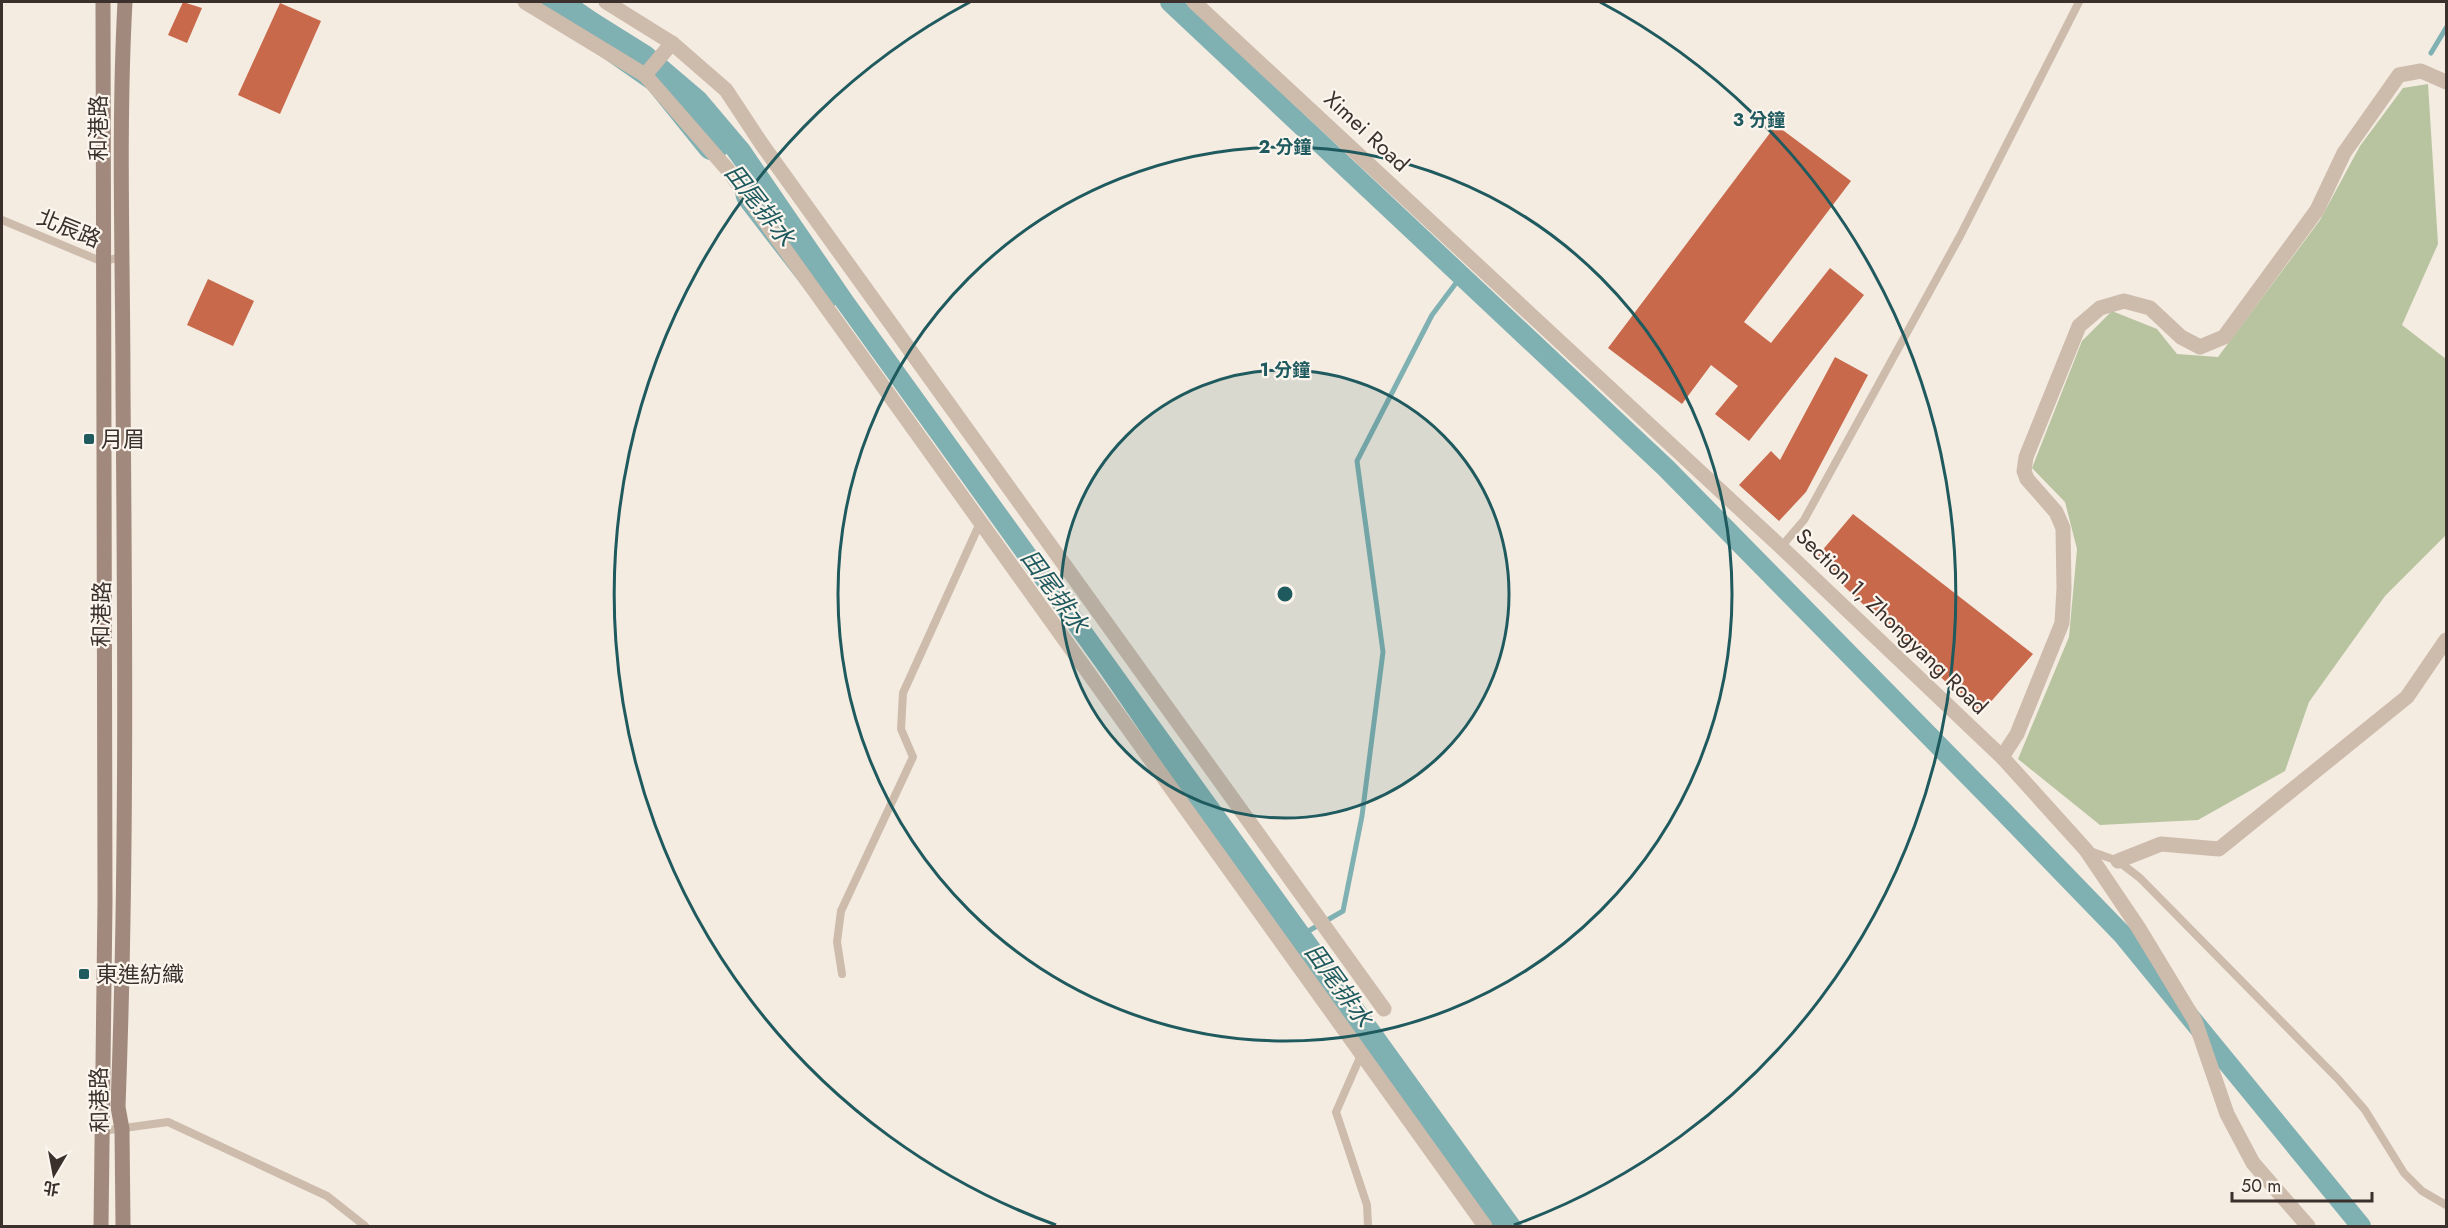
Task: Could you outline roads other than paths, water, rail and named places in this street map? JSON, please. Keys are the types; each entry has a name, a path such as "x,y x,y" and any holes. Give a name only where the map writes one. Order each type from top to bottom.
{"main road":[{"name":"和港路","path":"100,1227 105,903 103,2"},
{"name":"和港路","path":"123,1227 122,1129 118,1107 124,950 123,256 120,96 125,2"}],"street":[{"path":"525,2 645,75 728,170 1485,1227"},
{"path":"606,2 672,43 726,90 769,156 1384,1009"},
{"name":"Ximei Road","path":"1194,2 1510,294"},
{"path":"645,75 672,43"},
{"path":"2002,757 2016,734 2062,623 2063,528 2056,512 2027,479 2024,471 2026,457 2079,326 2100,308 2124,302 2150,308 2181,337 2200,347 2224,338 2317,210 2344,153 2399,75 2421,71 2446,82"},
{"name":"Section 1, Zhongyang Road","path":"1510,294 2002,757 2086,850 2138,927 2195,1021 2227,1114 2253,1163 2308,1227"},
{"path":"2118,861 2161,844 2219,849 2408,697 2446,640"}],"lane":[{"path":"1781,547 1804,520 1960,236 2079,2"},
{"name":"北辰路","path":"2,220 103,262 123,256"},
{"path":"842,974 837,942 841,911 913,757 901,729 903,693 980,523"},
{"path":"2086,850 2118,861 2140,878 2339,1080 2365,1110 2404,1173 2422,1191 2446,1204"},
{"path":"1361,1055 1336,1112 1367,1205 1368,1227"},
{"path":"102,1131 168,1122 327,1196 365,1227"}],"water":[{"path":"537,2 579,2 651,47 705,93 749,145 853,297 1523,1226 1492,1226 1282,938 1100,673 726,153 663,81"}],"waterway":[{"name":"田尾排水","path":"552,2 659,77 713,144"},
{"path":"1170,2 1666,468 2002,810 2122,934 2361,1226"},
{"path":"2431,53 2446,28"},
{"name":"田尾排水","path":"752,194 827,291"},
{"path":"1305,933 1343,911 1362,816 1383,652 1357,461 1432,315 1462,275"}],"place":[{"name":"月眉","path":"89,439"},
{"name":"東進紡織","path":"84,974"}]}
